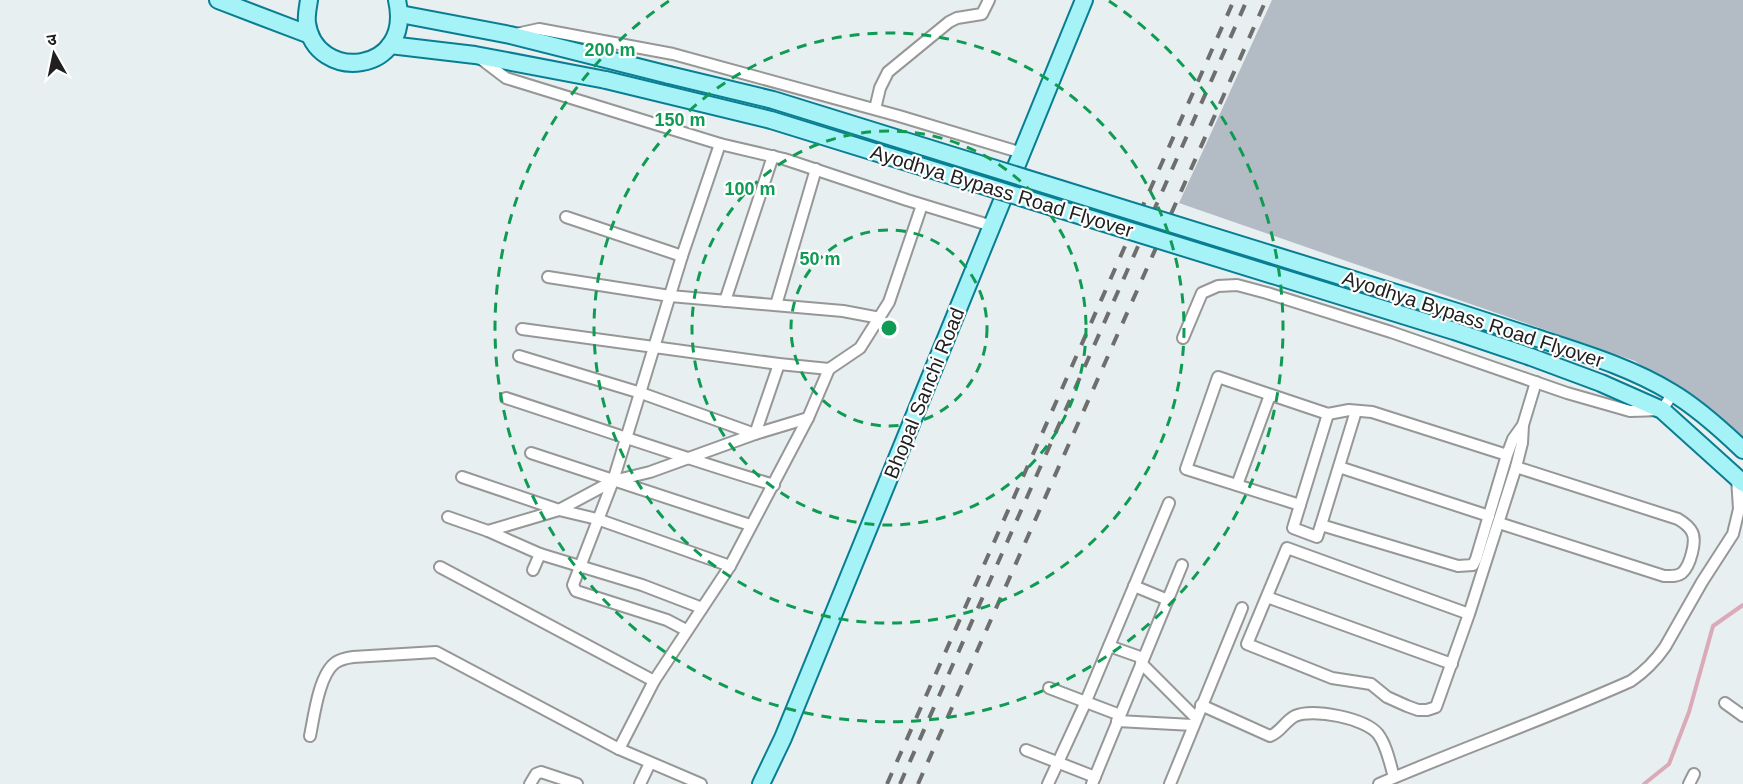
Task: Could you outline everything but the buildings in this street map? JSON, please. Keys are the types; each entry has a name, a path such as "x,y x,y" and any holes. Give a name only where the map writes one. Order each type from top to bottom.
{"main road":[{"path":"218,0 310,35"},
{"path":"309,0 306,21 310,35 323,53 344,63 365,62 378,57 390,45 398,32 398,13"},
{"name":"Bhopal Sanchi Road","path":"761,784 783,738 1083,0"},
{"name":"Ayodhya Bypass Road Flyover","path":"398,13 510,35 773,100 1446,308 1602,360 1673,393 1743,450"},
{"name":"Ayodhya Bypass Road Flyover","path":"390,45 475,55 606,80 771,120 1454,331 1601,382 1662,411 1740,480"}],"street":[{"path":"875,109 880,88 888,72 949,22 957,18 982,14 989,0"},
{"path":"510,35 539,29 673,54 875,109 1022,153"},
{"path":"475,55 506,78 720,144 816,169 992,226"},
{"path":"686,630 667,620 576,591 573,585 613,481 682,256 720,144"},
{"path":"726,301 773,156"},
{"path":"776,305 816,169"},
{"path":"619,749 654,681 730,566 750,525 774,485 830,369 860,348 890,302 922,205"},
{"path":"566,217 682,256"},
{"path":"548,277 670,296 843,311 880,318"},
{"path":"1183,338 1202,293 1218,286 1237,285 1391,332 1536,382 1630,411 1662,411 1673,393"},
{"path":"522,329 830,369"},
{"path":"519,356 641,393 755,434"},
{"path":"755,434 779,364"},
{"path":"1300,505 1186,469 1218,377 1329,414 1338,411 1371,412 1507,455"},
{"path":"1321,525 1458,566 1473,565 1516,467 1522,442 1523,425 1536,382"},
{"path":"1237,485 1270,395"},
{"path":"506,398 627,437 685,459 774,485"},
{"path":"1329,414 1293,528 1317,537 1356,411"},
{"path":"488,531 559,510 613,481 650,472 755,434 808,418"},
{"path":"1469,614 1287,548 1247,644 1332,678 1371,684 1387,697 1418,710 1436,708 1469,614 1494,519 1507,455 1513,439 1523,425"},
{"path":"531,453 750,525"},
{"path":"1339,467 1664,576 1679,575 1685,570 1695,540 1692,531 1678,519 1516,467"},
{"path":"462,477 559,510 597,519 730,566"},
{"path":"1380,784 1572,707 1640,675 1665,647 1702,582 1733,534 1739,509 1740,480"},
{"path":"1048,784 1169,503"},
{"path":"448,517 488,531 540,554 642,585 702,608"},
{"path":"533,570 540,554"},
{"path":"1026,750 1094,781 1182,565"},
{"path":"440,567 654,681"},
{"path":"1134,586 1168,600"},
{"path":"1267,597 1452,664"},
{"path":"1170,784 1242,608"},
{"path":"1109,646 1142,661 1194,722"},
{"path":"310,735 323,680 334,663 343,658 436,652 619,749 701,784"},
{"path":"1049,688 1085,701 1118,718 1194,722"},
{"path":"1725,703 1743,716"},
{"path":"1201,705 1270,736 1276,734 1292,718 1305,713 1355,720 1369,727 1379,736 1394,777"},
{"path":"640,784 650,763"},
{"path":"530,784 536,774 541,772 577,784"}],"shaded area":[{"path":"1272,0 1743,0 1743,438 1635,361 1179,203"}],"waterway":[{"path":"1644,784 1669,764 1689,712 1713,626 1743,605"}],"railway":[{"path":"887,784 1234,0"},
{"path":"900,784 1247,0"},
{"path":"918,784 1266,0"}]}
